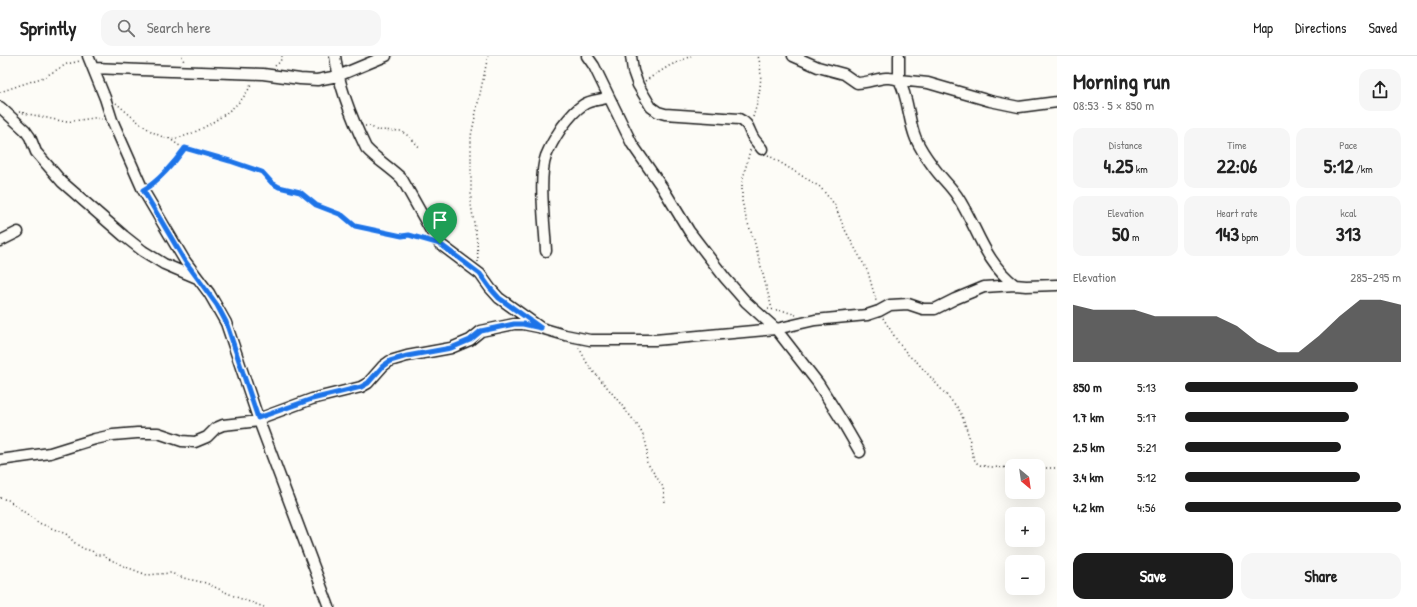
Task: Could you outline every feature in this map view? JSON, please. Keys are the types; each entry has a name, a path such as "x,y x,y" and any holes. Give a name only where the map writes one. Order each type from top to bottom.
{"street":[{"path":"335,56 338,76 366,148 371,154 402,179 440,244 480,274 499,298 541,328"},
{"path":"329,607 259,420 226,322 217,305 185,261 143,190 112,120 90,61 260,74 317,80 338,76 386,56"},
{"path":"587,56 594,66 632,144 664,190 689,231 725,278 746,302 776,330 818,383 860,452"},
{"path":"631,56 633,71 638,85 651,107 658,112 672,115 739,119 749,127 753,138 762,149"},
{"path":"793,56 818,67 844,74 857,83 885,78 895,78 899,80 928,83 990,101 1019,107 1057,102"},
{"path":"899,56 899,80 907,101 913,132 932,166 956,194 975,231 996,266 1007,279 1015,285"},
{"path":"546,251 542,178 546,157 556,135 573,113 590,101 609,97"},
{"path":"2,108 25,130 30,137 36,152 62,182 143,251 164,264 198,279"},
{"path":"0,241 18,232"},
{"path":"0,460 50,453 95,439 114,435 137,433 158,434 182,442 194,442 207,437 216,428 223,425 259,420 312,399 361,387 368,383 383,366 390,361 407,356 451,348 470,340 481,331 514,324 523,324 590,340 631,340 726,335 776,330 815,320 867,315 890,305 908,304 923,309 935,310 955,298 984,288 1015,285 1026,286 1057,284"}],"path":[{"path":"480,274 477,241 471,205 471,136 488,56"},
{"path":"638,85 670,66 691,56"},
{"path":"749,127 755,111 761,79 758,56"},
{"path":"0,92 44,77 72,62 90,61"},
{"path":"105,98 116,104 136,121 160,135 174,139 190,135 235,106 244,96 254,79 260,74"},
{"path":"2,108 66,122 94,118 112,120"},
{"path":"357,127 367,126 376,130 401,131 420,148"},
{"path":"169,138 185,148 262,172 272,183 279,187 300,192 316,205 342,215 355,226 402,236 409,235 426,240"},
{"path":"753,138 742,183 742,201 772,309"},
{"path":"143,190 149,188 185,148"},
{"path":"762,149 770,156 820,187 836,205 844,228 868,272 879,311 898,342 958,408 963,417 970,438 973,456 978,464 1005,467"},
{"path":"755,309 772,309 798,315"},
{"path":"578,346 590,368 606,384 640,429 646,444 646,461 663,487 665,502"},
{"path":"1045,468 1057,468"},
{"path":"0,498 8,500 39,523 66,534 73,542 84,549 92,551 96,555 103,555 112,561 147,575 169,572 183,578 206,583 236,597 264,607"}],"route":[{"path":"185,148 262,172 272,183 286,190 300,192 316,205 342,215 352,225 402,236 409,235 440,244 480,274 499,298 541,328 523,324 514,324 481,331 470,340 451,348 407,356 390,361 383,366 375,378 361,387 312,399 258,418 226,322 209,293 185,261 143,190 149,188 185,148"}]}
